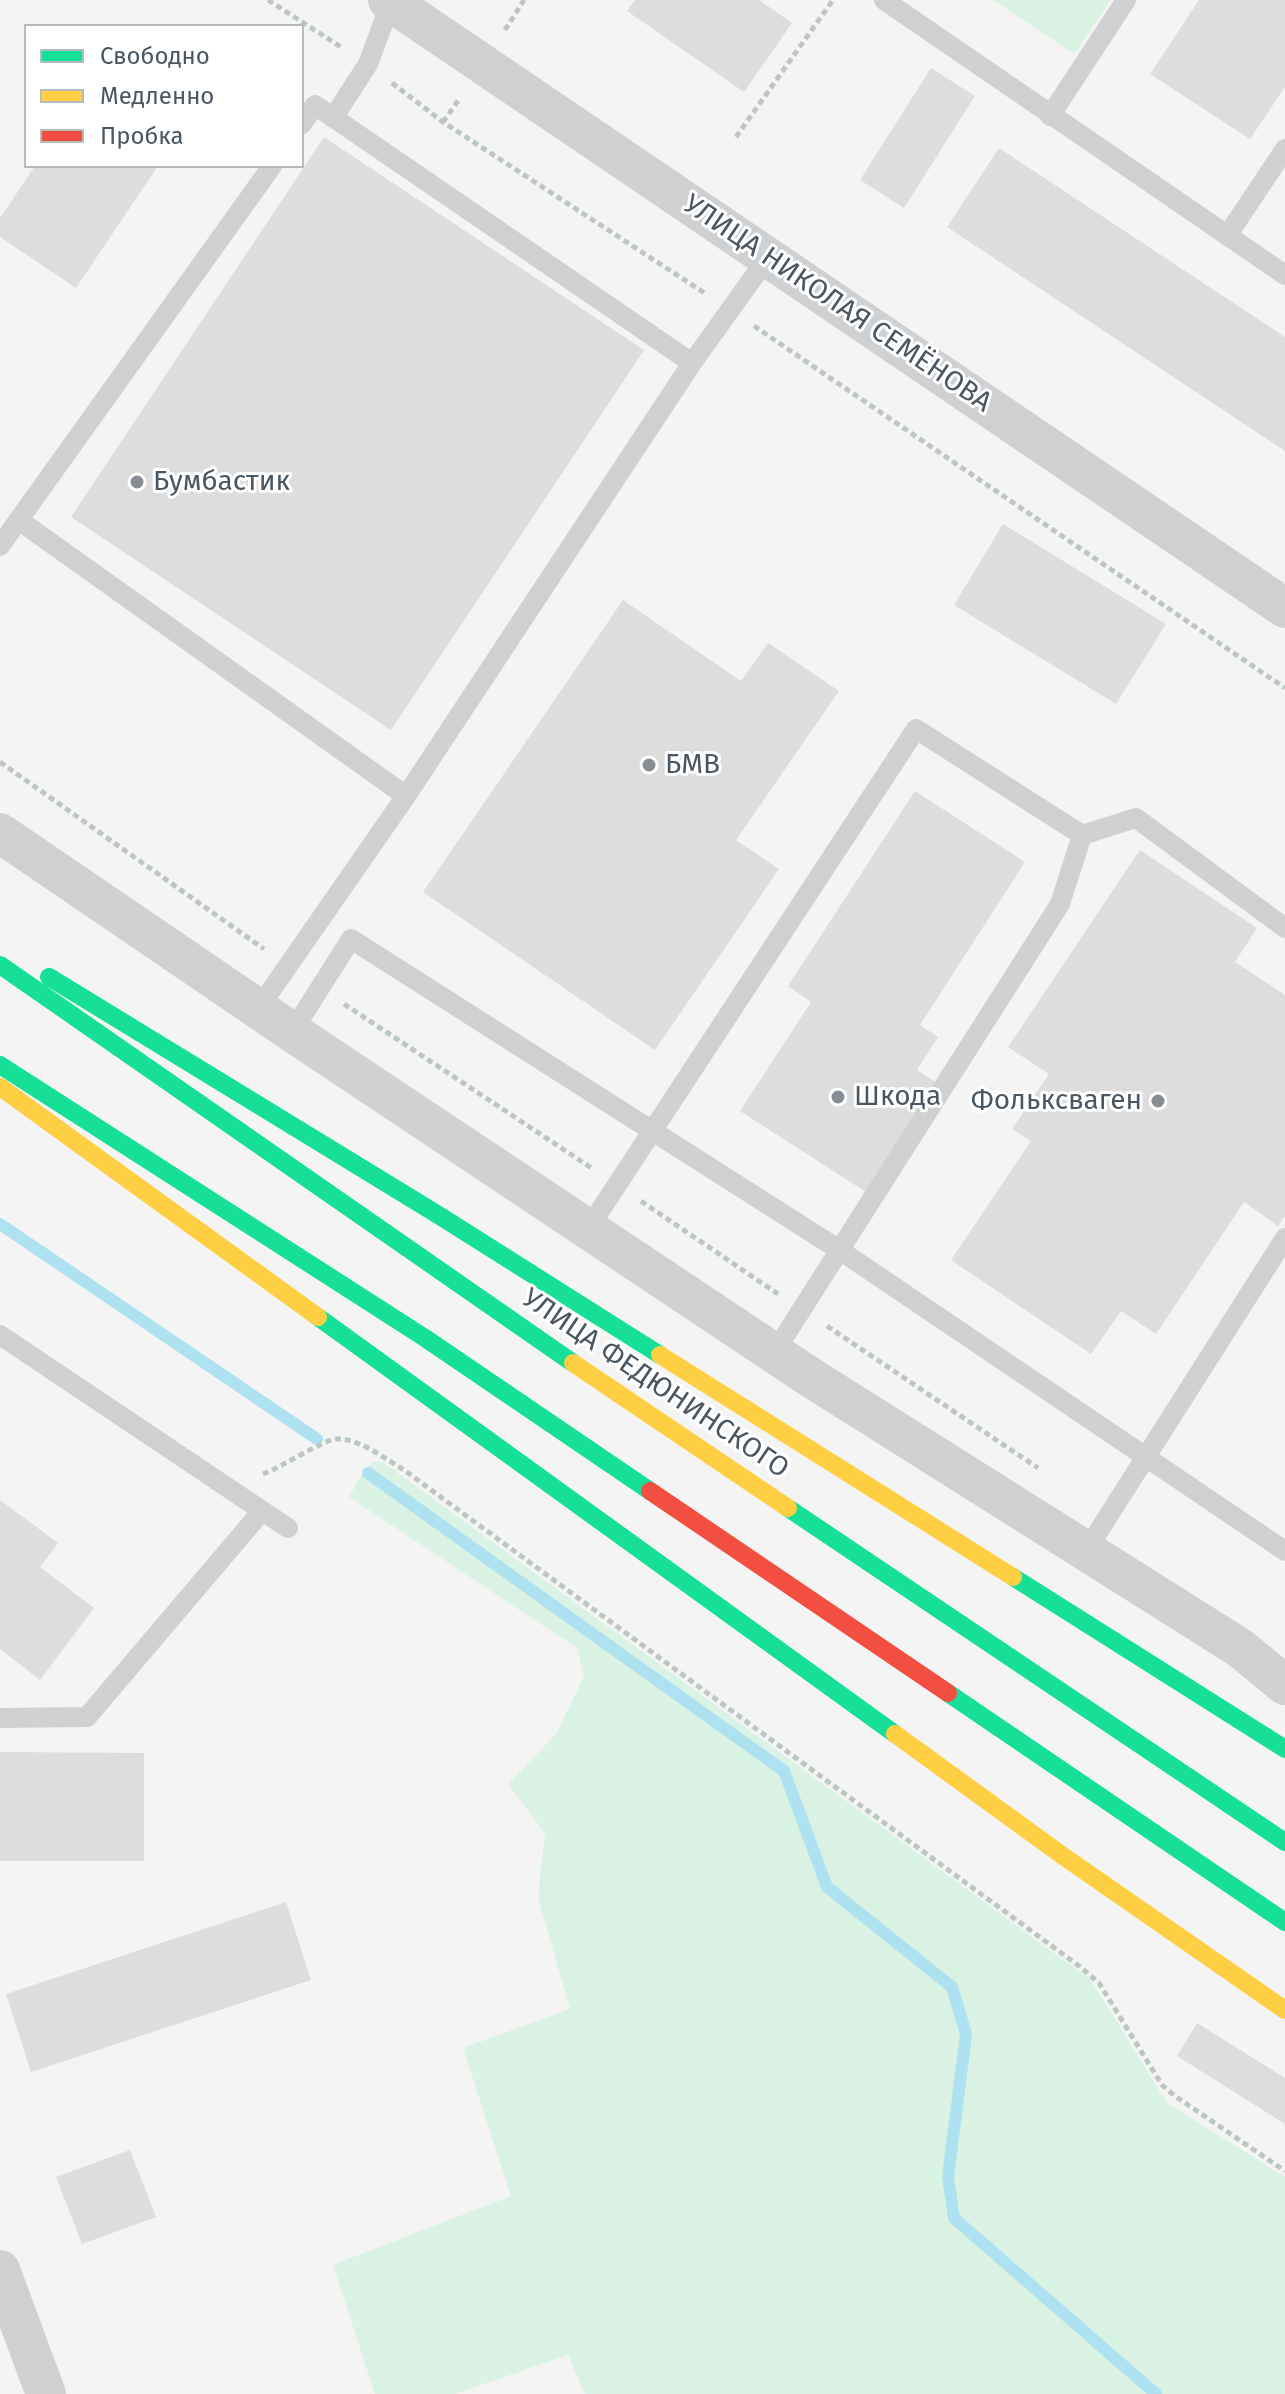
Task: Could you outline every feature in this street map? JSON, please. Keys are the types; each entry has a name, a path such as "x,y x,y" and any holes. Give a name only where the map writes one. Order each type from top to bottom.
{"main road":[{"path":"0,947 440,1216 1285,1749"},
{"name":"УЛИЦА ФЕДЮНИНСКОГО","path":"0,965 461,1287 1285,1842"},
{"path":"0,1065 425,1338 1285,1922"},
{"path":"0,1087 1063,1856 1285,2010"}],"street":[{"name":"УЛИЦА НИКОЛАЯ СЕМЁНОВА","path":"390,1 1285,608"},
{"path":"0,833 774,1353 1240,1648 1285,1685"},
{"path":"0,2270 46,2394"}],"lane":[{"path":"884,0 1285,275"},
{"path":"1050,116 1126,0"},
{"path":"333,118 368,64 390,1"},
{"path":"304,121 315,105 692,363"},
{"path":"1227,236 1285,149"},
{"path":"0,546 271,168"},
{"path":"258,1009 406,796 692,363 768,257"},
{"path":"20,521 406,796"},
{"path":"588,1229 916,729 1082,835"},
{"path":"1082,835 1136,818 1285,928"},
{"path":"774,1353 1060,904 1082,835"},
{"path":"292,1032 351,939 841,1251 1285,1551"},
{"path":"1086,1551 1285,1238"},
{"path":"0,1335 288,1528"},
{"path":"0,1718 87,1717 262,1511"}],"path":[{"path":"268,0 368,64 443,122 730,310 1285,688"},
{"path":"736,137 833,0"},
{"path":"250,1470 263,1474 334,1439 358,1443 404,1470 1079,1966 1099,1983 1162,2085 1285,2171"}],"green space":[{"path":"993,0 1111,0 1074,54"},
{"path":"374,1462 383,1462 1091,1980 1167,2103 1285,2177 1285,2394 585,2394 568,2355 455,2394 375,2394 333,2265 511,2196 463,2048 570,2009 538,1898 545,1833 508,1784 557,1733 584,1676 577,1648 349,1497 365,1469"}],"building":[{"path":"635,0 759,0 792,23 744,92 627,11"},
{"path":"1199,0 1285,0 1285,87 1250,139 1150,74"},
{"path":"931,68 975,96 904,208 860,180"},
{"path":"324,137 644,350 391,730 71,517"},
{"path":"999,148 1285,337 1285,451 947,227"},
{"path":"34,168 157,168 76,288 0,237 0,218"},
{"path":"1003,524 1166,624 1116,704 954,605"},
{"name":"БМВ","path":"623,600 741,681 768,643 839,691 736,840 779,869 655,1050 423,892"},
{"path":"915,791 1025,862 920,1025 938,1037 917,1070 937,1083 866,1192 740,1111 811,1002 788,986"},
{"name":"Фольксваген","path":"1140,850 1257,928 1235,962 1285,995 1285,1216 1278,1226 1244,1202 1156,1334 1121,1311 1091,1354 951,1260 1031,1141 1012,1129 1049,1074 1008,1047"},
{"path":"0,1500 58,1543 40,1567 94,1608 40,1680 0,1649"},
{"path":"0,1752 144,1753 144,1861 0,1861"},
{"path":"286,1902 311,1980 31,2072 6,1994"},
{"path":"1197,2023 1285,2078 1285,2124 1177,2056"},
{"path":"130,2150 156,2217 82,2244 56,2177"}],"waterway":[{"path":"0,1224 317,1439"},
{"path":"368,1473 784,1771 827,1887 952,1987 966,2034 948,2177 954,2218 1156,2394"}],"traffic: fast":[{"path":"0,965 573,1363"},
{"path":"49,977 440,1216 660,1355"},
{"path":"0,1065 425,1338 650,1491"},
{"path":"318,1317 895,1734"},
{"path":"788,1508 1285,1842"},
{"path":"1013,1577 1285,1749"},
{"path":"948,1693 1285,1922"}],"traffic: slow":[{"path":"0,1087 318,1317"},
{"path":"660,1355 1013,1577"},
{"path":"573,1363 788,1508"},
{"path":"895,1734 1063,1856 1285,2010"}],"traffic: jam":[{"path":"650,1491 948,1693"}],"place":[{"name":"Бумбастик","path":"137,482"},
{"name":"БМВ","path":"649,765"},
{"name":"Шкода","path":"838,1097"},
{"name":"Фольксваген","path":"1158,1101"}]}
